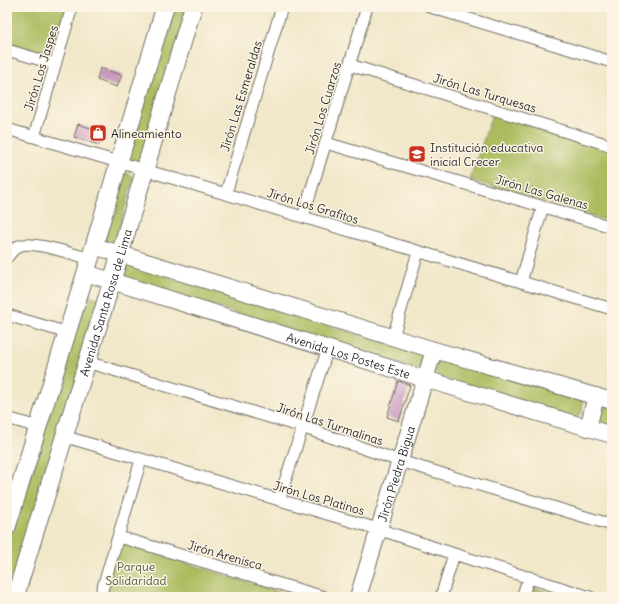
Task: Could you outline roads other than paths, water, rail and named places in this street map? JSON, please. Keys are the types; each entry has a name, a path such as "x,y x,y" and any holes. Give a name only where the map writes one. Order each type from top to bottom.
{"main road":[{"path":"7,527 68,333 165,7"},
{"name":"Avenida Santa Rosa de Lima","path":"15,597 112,281 193,7"},
{"path":"90,259 120,254 434,350 612,401"},
{"name":"Avenida Los Postes Este","path":"90,259 112,281 425,379 612,435"},
{"name":"Jirón Piedra Bigua","path":"358,597 434,350"},
{"path":"588,428 596,396"}],"street":[{"name":"Jirón Los Jaspes","path":"34,137 72,7"},
{"name":"Jirón Las Esmeraldas","path":"226,194 282,7"},
{"name":"Jirón Los Cuarzos","path":"303,217 367,7"},
{"path":"430,7 612,62"},
{"path":"7,50 55,64"},
{"name":"Jirón Las Turquesas","path":"350,66 612,146"},
{"name":"Jirón Los Grafitos","path":"7,129 612,310"},
{"name":"Jirón Las Galenas","path":"326,143 612,227"},
{"path":"521,282 543,206"},
{"path":"7,257 19,245 31,245 60,250 90,259"},
{"path":"393,337 418,252"},
{"path":"7,315 68,333"},
{"path":"279,500 328,348"},
{"name":"Jirón Las Turmalinas","path":"87,362 302,427 400,461 612,525"},
{"path":"7,418 38,427"},
{"name":"Jirón Los Platinos","path":"64,436 141,460 378,528 454,554 590,597"},
{"path":"100,597 141,460"},
{"name":"Jirón Arenisca","path":"119,537 324,597"},
{"path":"441,597 454,554"},
{"path":"522,597 529,577"}],"place":[{"name":"Alineamiento","path":"98,133"},
{"name":"Institución educativa inicial Crecer","path":"417,154"}],"park label":[{"name":"Parque Solidaridad","path":"136,573"}]}
